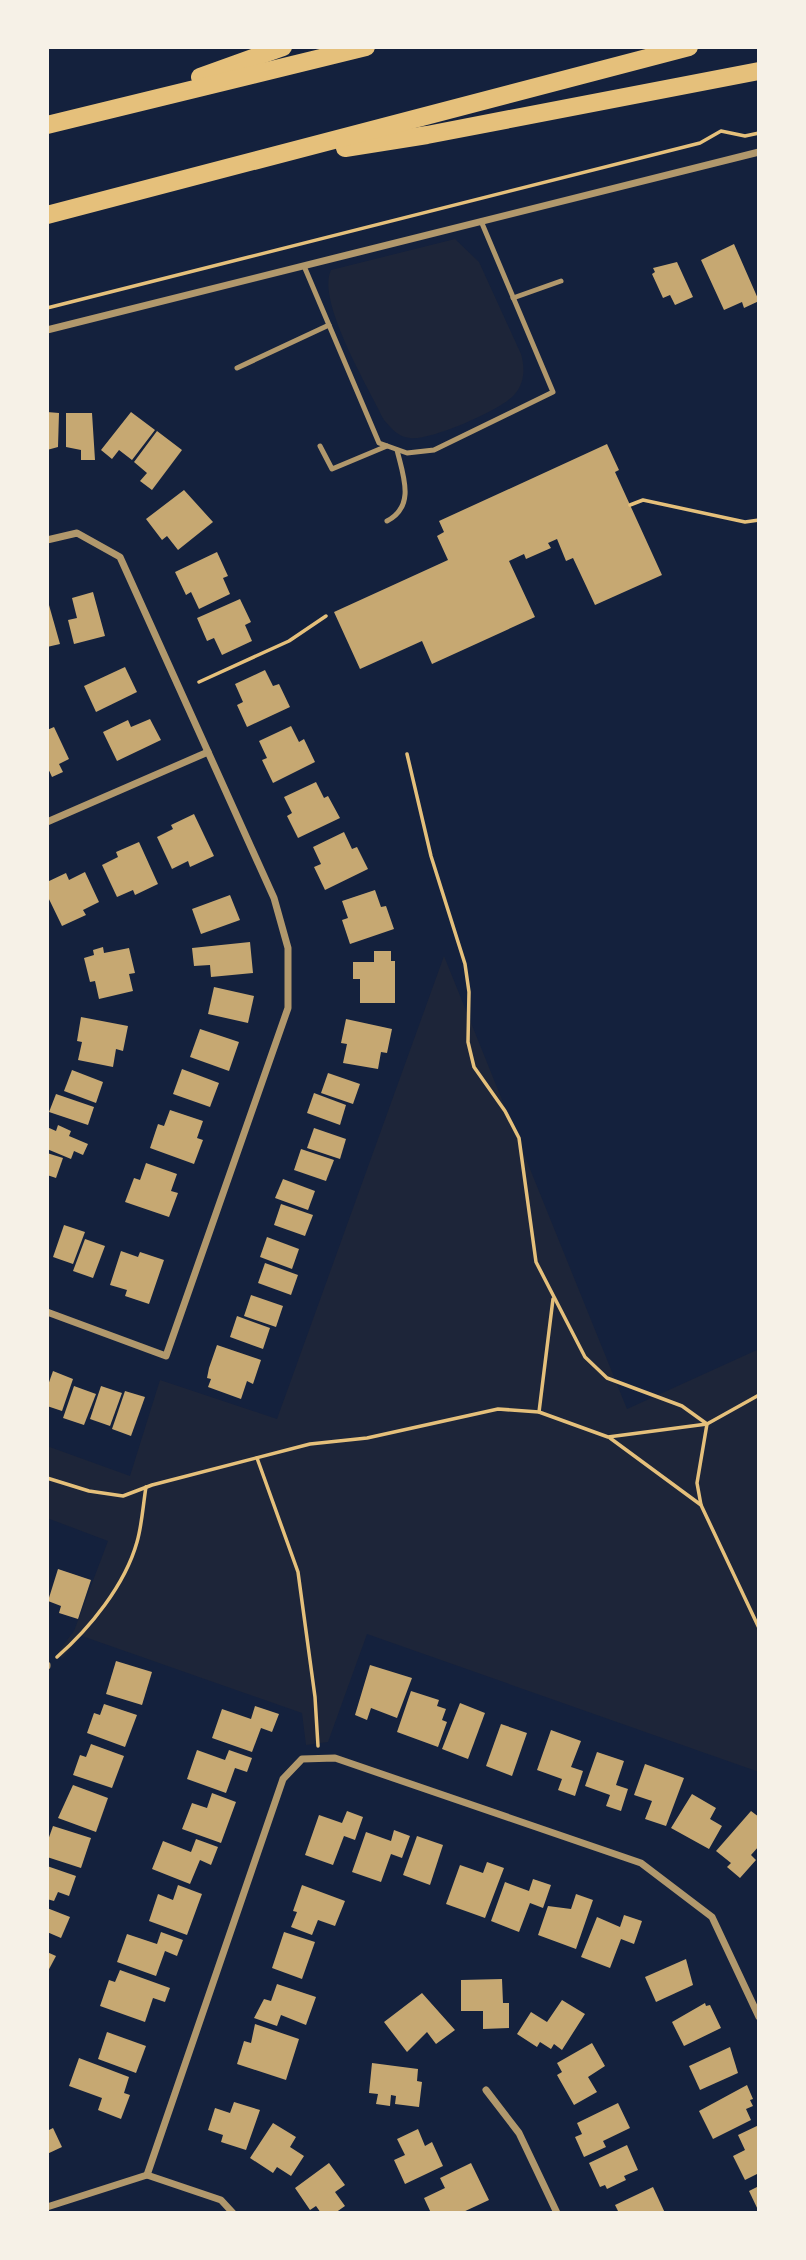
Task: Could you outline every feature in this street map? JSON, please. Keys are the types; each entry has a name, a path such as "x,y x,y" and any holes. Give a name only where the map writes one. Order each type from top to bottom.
{"highway":[{"path":"117,107 282,47"},
{"path":"47,125 366,47"},
{"path":"47,215 688,47"},
{"path":"251,162 427,135 759,71"}],"street":[{"path":"47,330 758,154"},
{"path":"47,540 77,533 120,557 274,898 288,948 288,1008 166,1356 47,1312"},
{"path":"47,822 208,752"},
{"path":"147,2175 283,1779 302,1759 335,1758 641,1863 712,1917 759,2017"},
{"path":"486,2090 519,2133 557,2213"},
{"path":"47,2207 147,2175 221,2200 233,2213"}],"lane":[{"path":"304,266 379,443 407,453 434,450 553,392 481,221"},
{"path":"513,298 561,281"},
{"path":"237,368 329,326"},
{"path":"320,446 332,469 387,446"},
{"path":"387,522 396,516 407,493 397,450"}],"path":[{"path":"47,308 700,143 721,131 745,136 759,133"},
{"path":"629,505 643,500 745,522 759,520"},
{"path":"198,682 289,641 326,615"},
{"path":"407,754 430,856 466,964 470,992 468,1042 474,1067 505,1111 519,1138 536,1262 585,1357 607,1378 682,1406 707,1424"},
{"path":"539,1412 554,1297"},
{"path":"608,1437 707,1424 759,1395"},
{"path":"47,1478 89,1491 123,1496 257,1458 498,1409 539,1412 608,1437 701,1505"},
{"path":"707,1424 698,1483 701,1505 759,1629"},
{"path":"257,1458 298,1572 315,1697 317,1743"},
{"path":"60,1655 97,1614 123,1578 138,1541 146,1488"}],"shaded area":[{"path":"455,239 479,262 521,354 522,380 514,395 481,416 433,435 410,438 395,432 384,420 346,345 331,302 328,284 331,270"},
{"path":"444,956 627,1409 759,1349 759,1772 367,1634 328,1742 306,1745 302,1713 82,1636 62,1659 58,1652 74,1631 108,1541 47,1518 47,1446 130,1476 160,1380 277,1419"}],"building":[{"path":"734,244 759,301 744,308 742,302 724,310 701,260"},
{"path":"677,262 693,297 675,305 670,295 663,298 652,274 655,272 653,268"},
{"path":"47,412 59,413 58,447 47,450"},
{"path":"131,412 155,430 132,460 119,450 112,459 101,450"},
{"path":"66,413 92,413 95,460 81,460 81,450 66,447"},
{"path":"157,431 182,450 152,490 140,481 147,473 134,462"},
{"path":"607,444 619,470 615,472 662,575 595,605 573,558 566,561 557,539 548,543 551,548 526,559 524,554 509,561 535,617 432,664 422,641 360,669 334,612 448,560 437,536 444,532 439,521"},
{"path":"184,490 213,522 178,550 167,536 162,540 146,519"},
{"path":"217,552 228,576 223,578 230,594 199,609 191,592 186,595 175,572"},
{"path":"93,592 105,636 74,644 68,620 77,618 72,598"},
{"path":"47,598 60,644 47,647"},
{"path":"240,599 251,622 245,625 252,641 222,655 214,638 207,641 197,618"},
{"path":"125,667 137,692 96,712 84,686"},
{"path":"265,670 273,686 279,684 290,707 247,727 237,705 243,702 235,684"},
{"path":"150,719 161,740 117,761 103,732 128,720 131,727"},
{"path":"291,726 299,742 304,739 315,762 273,783 262,760 267,758 259,741"},
{"path":"54,727 69,759 59,764 63,772 52,777 47,766 47,730"},
{"path":"316,782 324,798 328,796 340,818 298,838 287,816 292,813 284,797"},
{"path":"194,814 214,856 190,867 188,861 172,869 157,837 173,829 171,825"},
{"path":"344,832 352,849 357,847 368,869 325,890 314,867 321,864 313,847"},
{"path":"139,842 158,884 135,895 133,890 117,897 102,865 118,857 116,852"},
{"path":"85,872 99,902 83,910 86,915 62,926 47,895 47,882 66,873 69,880"},
{"path":"375,890 381,907 386,906 394,929 350,944 342,920 348,918 342,901"},
{"path":"230,895 240,920 201,934 192,909"},
{"path":"250,942 253,973 211,977 210,965 194,966 192,948"},
{"path":"103,947 104,953 129,948 135,973 129,974 133,991 99,999 95,981 90,982 84,958 94,955 93,950"},
{"path":"374,951 391,951 391,961 395,961 395,1003 360,1003 360,979 353,979 353,962 374,962"},
{"path":"214,987 254,996 248,1023 208,1014"},
{"path":"81,1017 128,1026 123,1051 116,1049 113,1067 78,1060 82,1042 77,1041"},
{"path":"346,1019 392,1029 387,1053 381,1052 378,1069 343,1063 347,1044 341,1043"},
{"path":"200,1029 239,1042 229,1071 190,1057"},
{"path":"182,1069 219,1083 210,1107 173,1094"},
{"path":"72,1070 103,1082 96,1103 64,1091"},
{"path":"328,1073 360,1084 353,1104 321,1093"},
{"path":"314,1093 346,1105 340,1125 307,1113"},
{"path":"56,1094 94,1107 88,1125 49,1112"},
{"path":"170,1110 203,1121 197,1138 203,1140 194,1164 150,1148 158,1124 164,1126"},
{"path":"58,1125 71,1131 69,1136 88,1144 83,1155 74,1151 71,1159 47,1149 47,1127 56,1131"},
{"path":"314,1128 346,1139 340,1159 307,1148"},
{"path":"301,1149 334,1160 326,1181 294,1170"},
{"path":"47,1153 63,1158 56,1178 47,1175"},
{"path":"146,1163 177,1174 171,1191 178,1193 169,1217 125,1202 134,1178 140,1180"},
{"path":"283,1179 315,1191 308,1210 275,1198"},
{"path":"281,1204 313,1215 305,1236 274,1225"},
{"path":"64,1225 85,1232 73,1264 53,1257"},
{"path":"267,1237 299,1249 292,1269 260,1257"},
{"path":"85,1239 105,1246 93,1278 73,1271"},
{"path":"121,1251 138,1257 140,1252 164,1260 149,1304 125,1296 127,1290 110,1285"},
{"path":"265,1263 298,1275 291,1295 258,1283"},
{"path":"251,1295 283,1306 276,1327 244,1316"},
{"path":"237,1316 270,1328 263,1349 230,1337"},
{"path":"217,1345 261,1360 253,1384 247,1381 241,1399 208,1387 211,1379 207,1378 209,1368"},
{"path":"53,1371 73,1379 62,1411 47,1406 47,1388"},
{"path":"74,1386 96,1394 84,1425 63,1418"},
{"path":"101,1386 122,1393 110,1426 90,1419"},
{"path":"125,1391 145,1397 131,1436 112,1429"},
{"path":"58,1569 91,1580 78,1619 59,1613 61,1606 48,1601"},
{"path":"116,1661 152,1672 142,1705 106,1694"},
{"path":"370,1665 412,1678 397,1718 371,1708 367,1720 355,1715"},
{"path":"411,1691 439,1700 437,1706 446,1709 442,1720 447,1722 438,1747 397,1732"},
{"path":"460,1703 485,1713 468,1759 442,1749"},
{"path":"104,1704 137,1715 125,1747 87,1733 94,1713 100,1715"},
{"path":"255,1706 279,1714 272,1732 261,1728 252,1752 212,1738 222,1709 251,1719"},
{"path":"501,1724 527,1733 512,1776 486,1766"},
{"path":"551,1730 581,1741 571,1767 583,1771 575,1796 558,1790 562,1779 537,1770"},
{"path":"91,1744 124,1756 112,1788 73,1775 80,1755 86,1757"},
{"path":"197,1750 225,1760 229,1750 252,1758 247,1772 235,1768 226,1793 187,1779"},
{"path":"597,1752 624,1761 616,1785 628,1789 621,1811 606,1806 610,1795 585,1786"},
{"path":"645,1764 684,1778 666,1826 645,1819 652,1801 634,1795"},
{"path":"73,1785 108,1798 96,1832 58,1818"},
{"path":"212,1793 236,1802 221,1843 182,1829 192,1803 207,1808"},
{"path":"692,1794 716,1808 710,1819 722,1826 709,1849 671,1828"},
{"path":"347,1811 363,1817 355,1840 344,1836 333,1865 305,1855 319,1815 342,1823"},
{"path":"751,1811 759,1817 759,1846 751,1855 756,1860 740,1878 727,1867 731,1863 716,1851"},
{"path":"53,1826 91,1838 81,1868 47,1857 47,1843"},
{"path":"394,1830 410,1836 402,1858 391,1854 381,1882 352,1872 366,1832 391,1841"},
{"path":"417,1836 443,1845 430,1885 403,1875"},
{"path":"196,1839 218,1847 211,1865 200,1860 190,1884 152,1869 163,1841 191,1852"},
{"path":"487,1862 504,1868 485,1918 446,1904 460,1865 483,1873"},
{"path":"47,1866 76,1876 69,1896 58,1892 54,1901 47,1899"},
{"path":"533,1879 551,1885 543,1908 530,1903 519,1932 491,1921 505,1882 529,1891"},
{"path":"178,1885 202,1894 187,1935 149,1921 158,1894 173,1900"},
{"path":"302,1885 345,1901 335,1926 318,1920 312,1935 291,1927 297,1912 293,1911"},
{"path":"576,1894 593,1900 576,1949 538,1935 548,1906 571,1909"},
{"path":"47,1908 70,1917 61,1938 47,1932"},
{"path":"624,1915 642,1921 634,1944 621,1939 610,1968 581,1957 597,1917 620,1927"},
{"path":"161,1932 183,1940 177,1956 165,1951 156,1976 117,1962 127,1934 157,1944"},
{"path":"284,1932 315,1942 302,1979 272,1968"},
{"path":"47,1952 56,1956 47,1973"},
{"path":"686,1959 693,1985 656,2002 645,1977"},
{"path":"120,1970 170,1988 165,2002 153,1998 145,2022 100,2006 109,1980 115,1982"},
{"path":"502,1979 503,2003 509,2003 509,2028 483,2029 483,2011 461,2011 461,1980"},
{"path":"277,1984 316,1997 306,2025 281,2015 277,2026 254,2018 264,1999 271,2001"},
{"path":"422,1993 455,2030 436,2044 427,2032 407,2052 384,2022"},
{"path":"562,2000 585,2014 562,2050 554,2044 551,2049 540,2042 537,2047 517,2034 531,2012 547,2022"},
{"path":"705,2003 706,2006 710,2005 721,2028 684,2046 672,2022"},
{"path":"255,2024 299,2039 286,2080 237,2064 244,2041 251,2043"},
{"path":"107,2032 146,2046 136,2073 98,2059"},
{"path":"592,2043 605,2066 588,2077 597,2092 574,2105 557,2075 562,2072 557,2063"},
{"path":"730,2047 738,2073 700,2090 689,2066"},
{"path":"79,2058 129,2077 124,2093 130,2095 121,2119 98,2110 102,2098 69,2086"},
{"path":"372,2063 418,2069 417,2081 422,2082 419,2107 395,2104 396,2096 391,2095 390,2106 376,2104 378,2094 369,2093"},
{"path":"747,2085 753,2099 750,2100 753,2106 746,2109 751,2120 713,2139 699,2111"},
{"path":"234,2102 260,2110 246,2150 221,2142 223,2135 208,2130 215,2108 230,2113"},
{"path":"618,2103 630,2128 603,2141 606,2147 584,2157 575,2137 582,2134 577,2123"},
{"path":"273,2123 296,2137 290,2147 304,2156 291,2176 277,2167 273,2173 250,2158"},
{"path":"759,2125 759,2173 745,2180 733,2156 745,2150 738,2135"},
{"path":"53,2128 62,2147 47,2154 47,2131"},
{"path":"418,2129 425,2146 432,2142 443,2166 405,2184 394,2160 405,2155 397,2139"},
{"path":"627,2145 638,2170 624,2176 626,2180 607,2189 605,2185 600,2187 589,2163"},
{"path":"329,2163 345,2185 335,2192 345,2206 335,2213 321,2213 316,2206 310,2210 295,2188"},
{"path":"471,2163 489,2200 461,2213 431,2213 424,2198 445,2188 440,2178"},
{"path":"759,2186 759,2212 749,2191"},
{"path":"653,2187 665,2213 619,2213 615,2205"}]}
